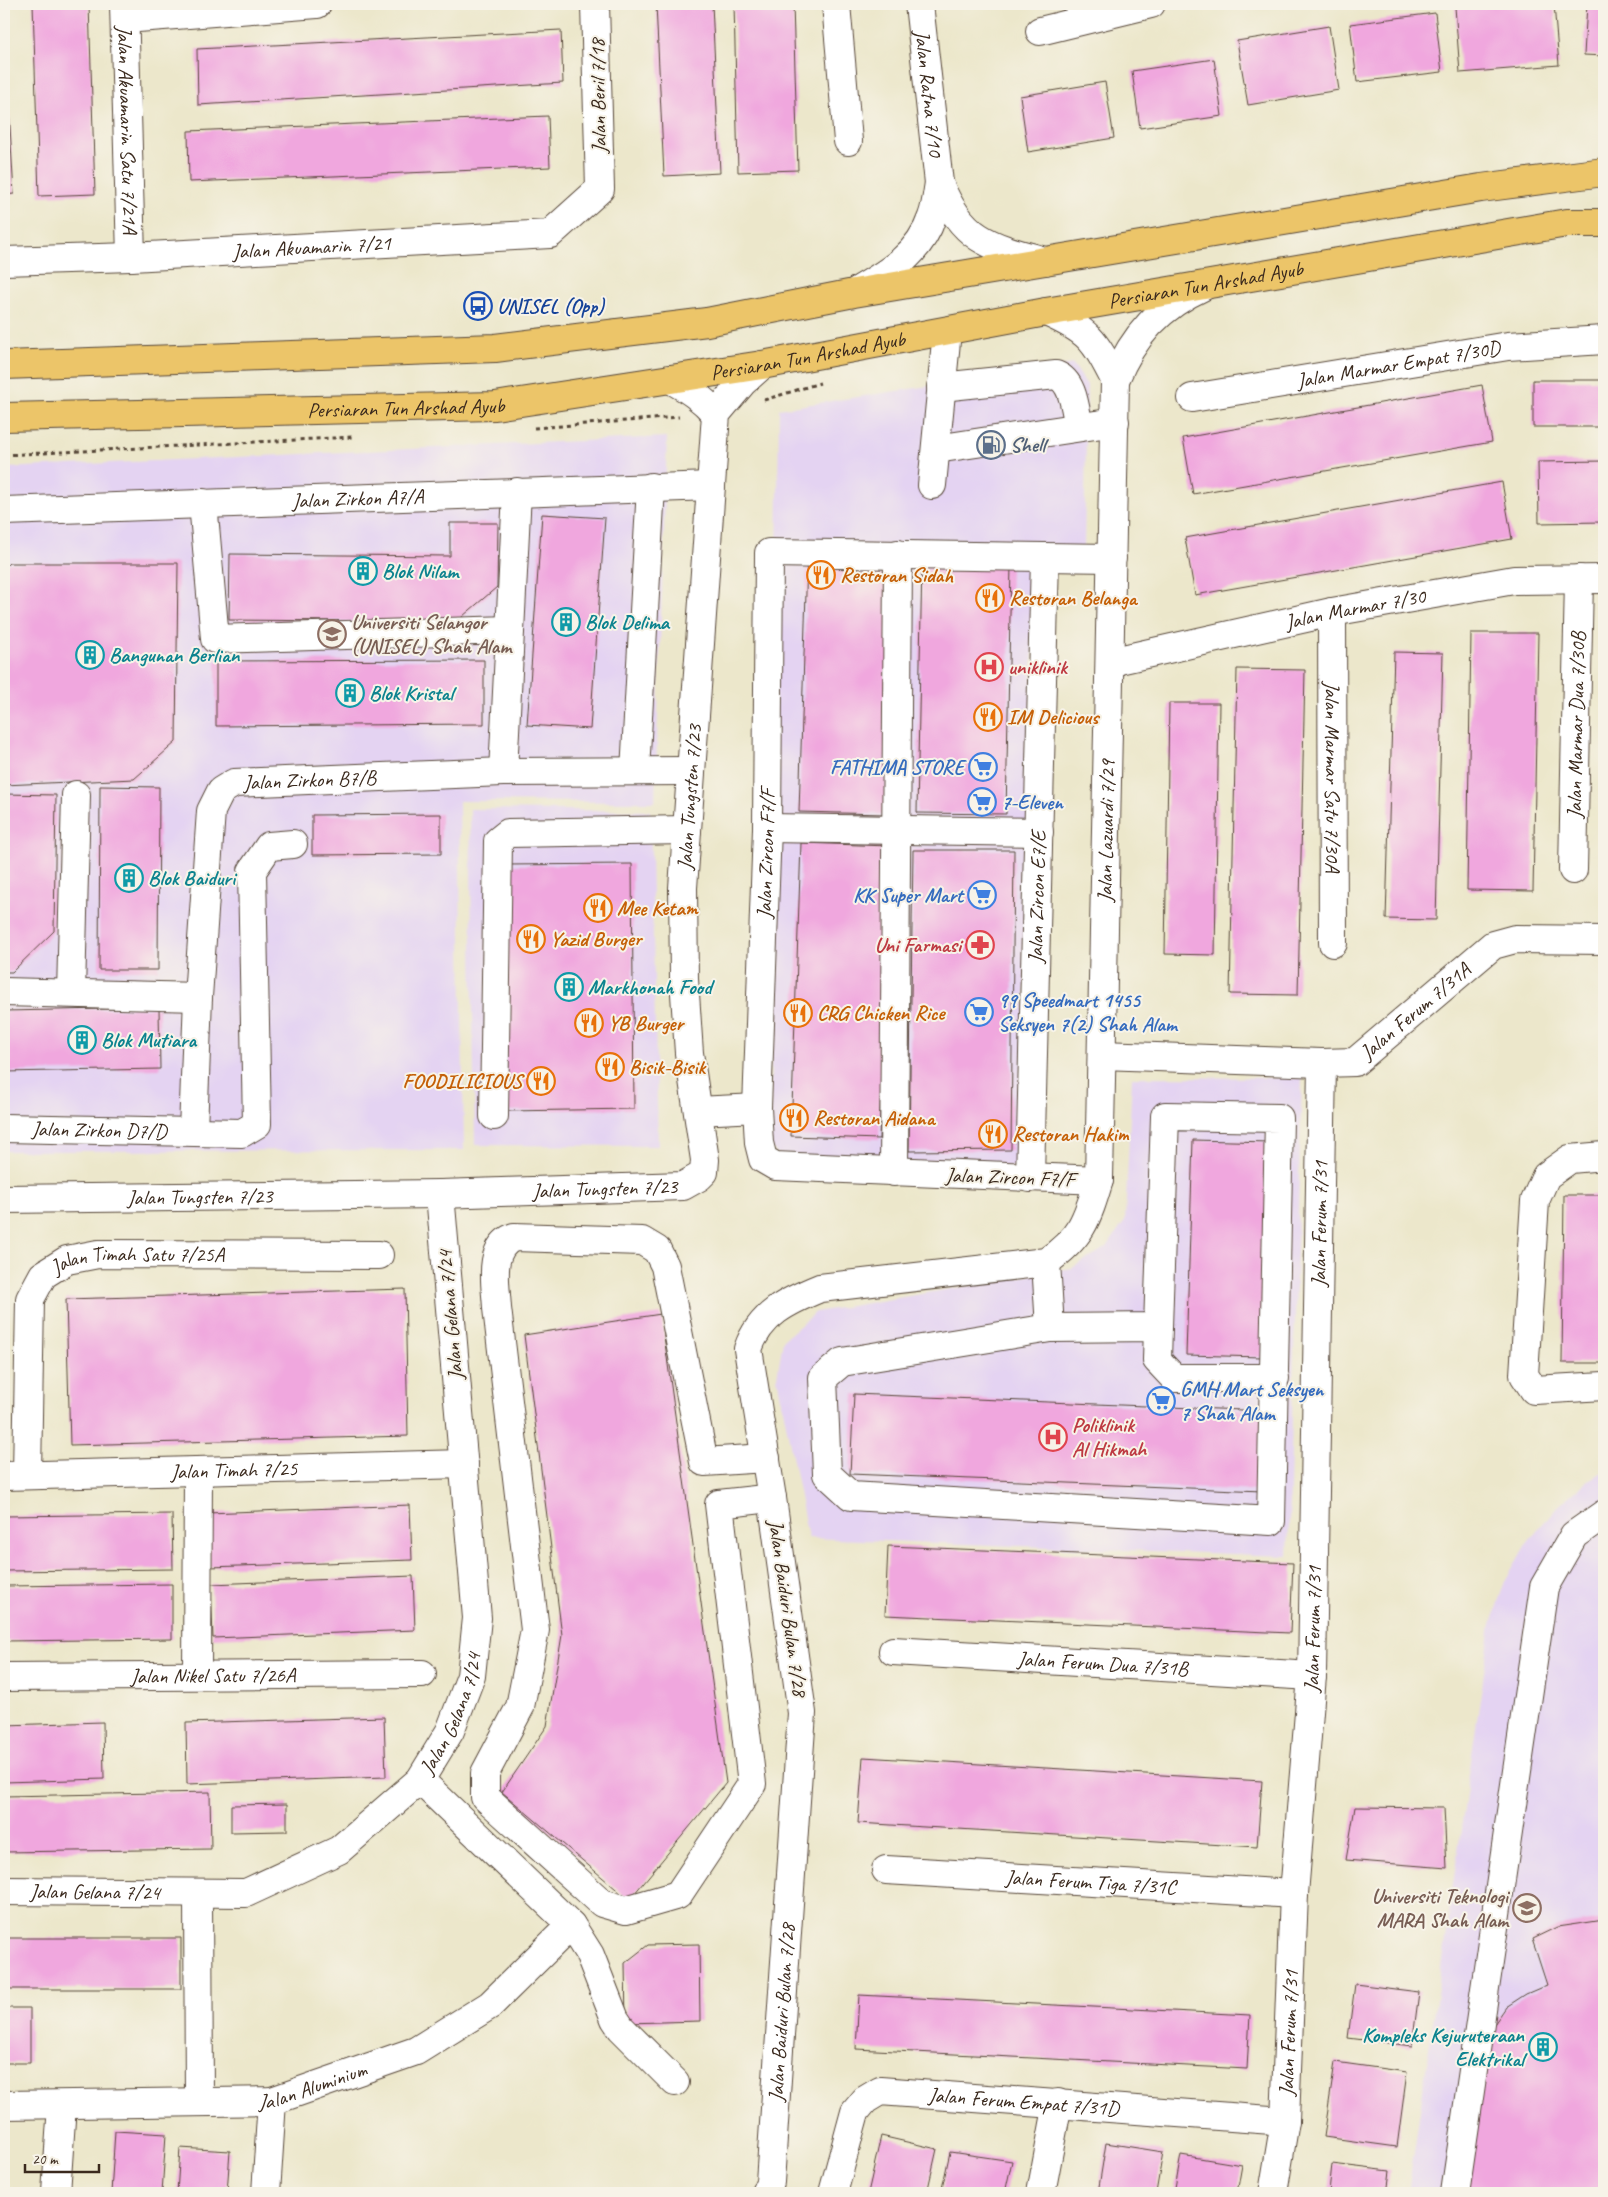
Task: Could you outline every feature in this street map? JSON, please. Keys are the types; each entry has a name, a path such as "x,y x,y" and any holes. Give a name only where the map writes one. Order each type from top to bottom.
{"main road":[{"path":"4,366 496,348 707,322 854,293 1481,188 1604,172"},
{"name":"Persiaran Tun Arshad Ayub","path":"4,417 495,406 762,365 1046,312 1567,223 1604,223"}],"street":[{"path":"124,11 317,4"},
{"name":"Jalan Beril 7/18","path":"595,4 600,189"},
{"path":"836,4 848,142"},
{"name":"Jalan Ratna 7/10","path":"919,4 939,183 948,205 961,224 972,234 999,249 1044,262"},
{"path":"1040,31 1151,4"},
{"name":"Jalan Akuamarin Satu 7/21A","path":"124,11 131,257"},
{"name":"Jalan Ratna 7/10","path":"854,293 890,272 904,261 925,233 933,217 939,183"},
{"name":"Jalan Akuamarin 7/21","path":"4,261 131,257 550,234 600,189"},
{"path":"1115,380 1139,336 1152,320 1185,295 1212,283"},
{"path":"1046,312 1072,324 1091,337 1115,380"},
{"path":"932,485 947,331"},
{"name":"Jalan Marmar Empat 7/30D","path":"1192,398 1508,346 1604,340"},
{"path":"670,379 690,390 716,414 743,382 762,365"},
{"path":"942,387 1056,374 1064,378 1068,385 1079,427"},
{"name":"Jalan Lazuardi 7/29","path":"1046,1262 1064,1250 1078,1234 1090,1209 1099,1180 1115,380"},
{"name":"Jalan Tungsten 7/23","path":"4,1199 440,1194 683,1186 699,1178 704,1172 705,1154 690,1053 684,979 683,888 716,414"},
{"path":"936,449 1115,422"},
{"name":"Jalan Zirkon A7/A","path":"4,511 711,486"},
{"path":"635,771 651,487"},
{"path":"503,772 517,492"},
{"path":"203,503 215,639 510,630"},
{"name":"Jalan Zircon F7/F","path":"1099,1180 775,1166 763,1159 757,1108 767,828 769,553 1112,558"},
{"path":"894,1172 898,830 898,554"},
{"name":"Jalan Zircon E7/E","path":"1030,1178 1046,557"},
{"name":"Jalan Marmar 7/30","path":"1110,662 1332,612 1514,580 1591,579"},
{"name":"Jalan Marmar Dua 7/30B","path":"1573,870 1591,579"},
{"name":"Jalan Marmar Satu 7/30A","path":"1332,612 1333,943"},
{"name":"Jalan Zirkon B7/B","path":"193,1131 198,996 211,812 221,791 234,783 503,772 691,771"},
{"path":"71,994 76,795"},
{"path":"767,828 1039,832"},
{"path":"494,1116 498,841 508,833 687,830"},
{"name":"Jalan Zirkon D7/D","path":"4,1128 242,1133 257,1124 252,871 269,846 293,844"},
{"name":"Jalan Ferum 7/31A","path":"1102,1054 1322,1063 1354,1062 1493,945 1515,939 1604,940"},
{"path":"4,992 198,996"},
{"name":"Jalan Ferum 7/31","path":"1273,2193 1285,2121 1294,1894 1312,1676 1322,1063"},
{"path":"698,1110 757,1108"},
{"path":"1158,1327 1050,1328 842,1362 823,1378 827,1474 851,1496 1271,1521 1275,1378 1279,1118 1165,1116 1157,1360 1174,1378 1275,1378"},
{"path":"1604,1156 1570,1159 1546,1176 1535,1201 1524,1375 1534,1390 1604,1386"},
{"name":"Jalan Gelana 7/24","path":"4,1891 246,1893 339,1850 420,1780 450,1731 472,1676 477,1618 440,1194"},
{"path":"766,1458 704,1462 665,1266 657,1250 642,1241 514,1237 506,1240 495,1258 497,1308 535,1630 520,1707 485,1773 485,1797 602,1903 626,1910 678,1895 752,1784 719,1504 772,1498"},
{"name":"Jalan Timah Satu 7/25A","path":"16,1475 30,1299 43,1275 67,1260 98,1254 379,1255"},
{"path":"1046,1262 1050,1328"},
{"name":"Jalan Baiduri Bulan 7/28","path":"765,2193 770,2182 802,1712 772,1498 748,1349 753,1334 763,1320 792,1300 820,1288 1046,1262"},
{"name":"Jalan Timah 7/25","path":"16,1475 464,1464"},
{"path":"197,1675 198,1471"},
{"path":"1454,2193 1544,1587 1574,1535 1604,1514"},
{"name":"Jalan Ferum Dua 7/31B","path":"893,1651 1312,1676"},
{"name":"Jalan Nikel Satu 7/26A","path":"4,1677 422,1674"},
{"path":"420,1780 571,1925 590,1955 615,2019 621,2028 675,2082"},
{"name":"Jalan Ferum Tiga 7/31C","path":"886,1870 1294,1894"},
{"path":"198,1893 199,2102"},
{"name":"Jalan Aluminium","path":"4,2105 272,2101 416,2051 490,2005 571,1925"},
{"name":"Jalan Ferum Empat 7/31D","path":"833,2193 855,2112 865,2100 880,2091 1285,2121"},
{"path":"266,2193 272,2101"},
{"path":"1041,2193 1058,2103"},
{"path":"56,2193 62,2104"}],"shaded area":[{"path":"1073,364 1087,385 1084,548 1035,547 1021,1167 781,1157 770,1146 779,409"},
{"name":"Universiti Selangor (UNISEL) Shah Alam","path":"667,437 655,802 459,801 464,1150 4,1151 4,468"},
{"path":"470,809 650,811 658,1146 475,1145"},
{"path":"1132,1077 1302,1078 1288,1556 808,1538 777,1377 783,1340 816,1312 1072,1268 1107,1247 1125,1221"},
{"name":"Universiti Teknologi MARA Shah Alam","path":"1604,1471 1604,2193 1408,2193 1491,1624 1505,1581 1525,1546 1554,1510 1585,1483"}],"building":[{"path":"33,4 89,4 95,194 39,196"},
{"path":"656,4 712,4 720,173 664,176"},
{"path":"734,4 793,4 798,170 738,172"},
{"path":"1491,4 1554,4 1559,65 1460,73 1455,7"},
{"path":"1587,4 1604,4 1604,56 1584,55"},
{"path":"1435,13 1442,72 1357,82 1350,24"},
{"path":"4,25 14,194 4,195"},
{"path":"1329,26 1339,90 1248,105 1237,41"},
{"path":"561,30 563,83 198,105 197,49"},
{"path":"1214,59 1222,116 1140,128 1132,71"},
{"path":"1105,82 1114,138 1028,152 1020,96"},
{"path":"548,116 550,167 189,182 188,131"},
{"path":"1533,380 1604,380 1604,427 1533,427"},
{"path":"1482,385 1492,442 1193,494 1183,438"},
{"path":"1604,461 1604,522 1539,523 1538,462"},
{"path":"1502,482 1512,539 1195,595 1185,538"},
{"name":"Blok Delima","path":"542,514 605,518 590,729 527,725"},
{"name":"Blok Nilam","path":"450,523 498,523 497,587 456,622 229,620 230,554 450,556"},
{"path":"807,561 893,564 885,814 799,812"},
{"path":"922,562 1011,564 1006,814 917,813"},
{"name":"Bangunan Berlian","path":"9,563 178,563 176,742 134,779 4,785 4,568"},
{"path":"1471,633 1538,633 1533,891 1467,890"},
{"path":"1394,652 1443,653 1436,920 1386,919"},
{"name":"Blok Kristal","path":"484,660 484,724 216,726 216,661"},
{"path":"1237,669 1305,670 1298,995 1230,994"},
{"path":"1169,703 1219,703 1215,955 1165,954"},
{"name":"Blok Baiduri","path":"100,786 159,787 158,970 99,970"},
{"path":"4,794 56,795 54,931 12,972 4,972"},
{"path":"441,814 441,854 312,855 312,815"},
{"path":"801,843 889,846 879,1139 791,1136"},
{"path":"913,850 1014,850 1011,1150 909,1151"},
{"name":"Markhonah Food","path":"632,864 634,1109 506,1111 504,865"},
{"name":"Blok Mutiara","path":"159,1008 160,1069 4,1072 4,1011"},
{"path":"1193,1140 1269,1142 1262,1357 1186,1355"},
{"path":"1564,1195 1604,1195 1604,1363 1562,1363"},
{"path":"405,1289 408,1436 70,1445 66,1299"},
{"path":"661,1314 726,1783 629,1900 502,1792 547,1726 562,1635 524,1335"},
{"path":"854,1394 1266,1411 1262,1491 850,1474"},
{"path":"410,1505 412,1560 210,1567 208,1513"},
{"path":"172,1514 173,1569 4,1571 4,1516"},
{"path":"888,1546 1293,1563 1290,1633 885,1615"},
{"path":"413,1576 415,1630 213,1638 211,1584"},
{"path":"172,1584 172,1639 4,1641 4,1586"},
{"path":"384,1717 386,1777 187,1784 186,1723"},
{"path":"103,1722 104,1779 4,1782 4,1725"},
{"path":"863,1757 1262,1781 1257,1847 858,1823"},
{"path":"210,1792 211,1849 4,1852 4,1796"},
{"path":"287,1804 287,1831 231,1832 231,1805"},
{"path":"1355,1807 1444,1808 1447,1868 1346,1860"},
{"name":"Kompleks Kejuruteraan Elektrikal","path":"1604,1920 1604,2193 1472,2193 1462,2170 1488,2033 1506,2007 1526,1994 1547,1985 1532,1939 1557,1927"},
{"path":"4,1938 181,1938 181,1989 4,1989"},
{"path":"699,1944 700,2021 626,2023 625,1963 648,1945"},
{"path":"1355,1984 1419,1992 1412,2046 1348,2038"},
{"path":"859,1995 1250,2015 1247,2069 856,2049"},
{"path":"4,2008 30,2008 30,2063 4,2063"},
{"path":"1335,2062 1407,2072 1397,2147 1324,2137"},
{"path":"115,2131 166,2134 162,2193 111,2193"},
{"path":"881,2136 937,2149 927,2193 868,2193"},
{"path":"1106,2143 1163,2152 1156,2193 1098,2193"},
{"path":"180,2148 230,2151 227,2193 177,2193"},
{"path":"950,2152 1012,2161 1005,2193 941,2193"},
{"path":"1181,2155 1242,2165 1237,2193 1174,2193"},
{"path":"1332,2164 1390,2171 1387,2193 1329,2193"}],"place":[{"name":"UNISEL (Opp)","path":"478,306"},
{"name":"Shell","path":"991,445"},
{"name":"Blok Nilam","path":"363,571"},
{"name":"Restoran Sidah","path":"821,575"},
{"name":"Restoran Belanga","path":"990,598"},
{"name":"Blok Delima","path":"566,622"},
{"name":"Universiti Selangor (UNISEL) Shah Alam","path":"332,634"},
{"name":"Bangunan Berlian","path":"90,655"},
{"name":"uniklinik","path":"989,667"},
{"name":"Blok Kristal","path":"350,693"},
{"name":"IM Delicious","path":"988,717"},
{"name":"FATHIMA STORE","path":"983,767"},
{"name":"7-Eleven","path":"982,802"},
{"name":"Blok Baiduri","path":"129,878"},
{"name":"KK Super Mart","path":"982,895"},
{"name":"Mee Ketam","path":"598,908"},
{"name":"Yazid Burger","path":"531,939"},
{"name":"Uni Farmasi","path":"980,945"},
{"name":"Markhonah Food","path":"569,987"},
{"name":"99 Speedmart 1455 Seksyen 7(2) Shah Alam","path":"979,1012"},
{"name":"CRG Chicken Rice","path":"798,1013"},
{"name":"YB Burger","path":"589,1023"},
{"name":"Blok Mutiara","path":"82,1040"},
{"name":"Bisik-Bisik","path":"610,1067"},
{"name":"FOODILICIOUS","path":"541,1081"},
{"name":"Restoran Aidana","path":"794,1118"},
{"name":"Restoran Hakim","path":"993,1134"},
{"name":"GMH Mart Seksyen 7 Shah Alam","path":"1161,1401"},
{"name":"Poliklinik Al Hikmah","path":"1053,1437"},
{"name":"Universiti Teknologi MARA Shah Alam","path":"1527,1908"},
{"name":"Kompleks Kejuruteraan Elektrikal","path":"1543,2047"}]}
